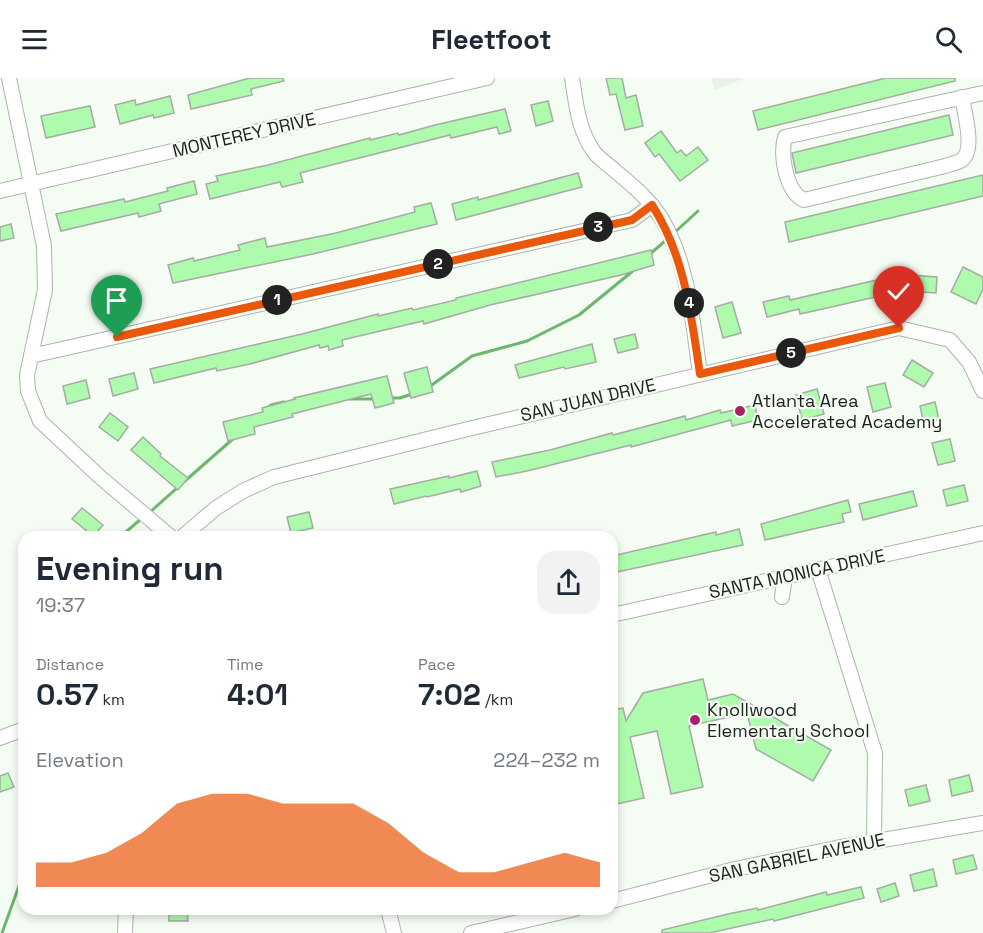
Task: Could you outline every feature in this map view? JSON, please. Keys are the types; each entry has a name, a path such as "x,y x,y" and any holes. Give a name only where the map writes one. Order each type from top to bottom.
{"street":[{"path":"9,78 44,246 45,290 27,375 28,391 40,421 100,477 164,531"},
{"name":"MONTEREY DRIVE","path":"0,191 487,78"},
{"path":"572,78 578,115 585,138 595,154 639,191 665,224 678,257 688,296 700,374"},
{"path":"962,97 969,138 967,152 962,160 804,200 797,197 789,179 784,157 785,137 962,97 983,93"},
{"path":"31,356 632,220 652,205"},
{"name":"SAN JUAN DRIVE","path":"189,531 216,508 243,491 274,477 899,328 950,339 969,362 983,391"},
{"name":"SANTA MONICA DRIVE","path":"618,614 983,533"},
{"path":"818,569 875,753 874,841"},
{"path":"782,597 785,577"},
{"path":"0,738 18,731"},
{"name":"SAN GABRIEL AVENUE","path":"618,899 735,869 874,841 983,823"},
{"path":"125,933 126,915"},
{"path":"390,915 394,933"},
{"path":"471,933 550,915"}],"shaded area":[{"path":"711,78 745,78 715,90"}],"building":[{"path":"250,78 283,78 284,81 251,89 252,95 191,109 188,95"},
{"path":"606,78 622,78 626,98 636,95 643,126 625,130 616,94 610,95"},
{"path":"886,78 955,78 955,81 758,130 753,111"},
{"path":"170,96 174,113 154,118 153,115 120,124 115,105 135,100 136,105"},
{"path":"548,101 553,121 536,126 531,105"},
{"path":"90,106 95,127 46,138 41,116"},
{"path":"505,109 511,131 499,134 497,127 451,138 450,135 300,173 303,182 282,187 280,182 210,199 206,184 218,181 216,176 370,138 370,140 398,133 399,135"},
{"path":"949,115 953,135 796,173 792,153"},
{"path":"661,131 677,153 681,150 686,156 698,147 708,160 680,181 659,154 655,157 645,143"},
{"path":"578,173 582,187 456,220 452,204 478,197 478,200"},
{"path":"983,175 983,196 789,242 785,222"},
{"path":"194,181 197,194 159,204 161,211 139,217 138,213 61,231 56,214 124,199 125,202 168,191 167,188"},
{"path":"431,203 437,224 313,254 173,283 168,265 240,250 238,245 265,238 267,247 336,233 415,212 414,207"},
{"path":"11,224 14,238 0,241 0,227"},
{"path":"651,250 654,265 621,275 490,305 424,324 423,321 342,340 343,346 329,350 328,346 320,348 319,345 250,364 217,371 216,368 154,383 150,369 378,314 378,316 412,308 413,310 456,300 456,298"},
{"path":"963,267 983,277 983,289 976,304 951,292"},
{"path":"909,275 937,277 936,293 908,291"},
{"path":"894,276 898,292 800,314 799,309 767,317 763,302 789,296 790,300"},
{"path":"732,302 741,333 723,338 715,307"},
{"path":"635,334 638,348 618,353 614,339"},
{"path":"592,344 596,362 519,378 515,365"},
{"path":"912,360 933,373 924,387 903,375"},
{"path":"427,367 433,392 411,398 404,373"},
{"path":"134,373 138,389 113,396 109,379"},
{"path":"387,376 394,403 375,408 371,394 292,414 293,417 254,427 255,434 228,441 223,422 263,412 262,408 294,398"},
{"path":"86,380 90,398 67,404 63,386"},
{"path":"885,383 891,407 873,412 867,387"},
{"path":"817,389 824,414 802,420 796,395"},
{"path":"935,402 939,420 924,424 920,406"},
{"path":"755,405 758,420 732,426 731,420 631,447 631,445 527,471 496,477 492,462 685,416 686,420 720,410 721,413"},
{"path":"110,413 128,427 118,441 99,427"},
{"path":"143,437 161,454 160,456 188,478 178,490 131,450"},
{"path":"950,439 955,461 938,465 932,443"},
{"path":"477,471 481,486 461,492 460,489 394,504 390,489"},
{"path":"964,485 968,501 947,506 943,490"},
{"path":"913,491 917,506 863,520 859,504"},
{"path":"848,500 851,512 842,514 844,522 765,540 761,524"},
{"path":"82,508 103,525 98,531 87,531 72,519"},
{"path":"309,512 313,528 290,531 287,517"},
{"path":"739,529 743,545 618,572 618,555 716,532 716,535"},
{"path":"703,679 708,700 733,694 831,750 813,781 756,749 747,713 689,726 703,787 671,794 657,731 630,737 644,798 618,804 618,709 623,708 626,721 643,693"},
{"path":"8,773 14,787 0,792 0,776"},
{"path":"969,775 973,791 952,796 949,780"},
{"path":"926,785 930,801 909,806 905,790"},
{"path":"973,855 977,869 956,874 953,860"},
{"path":"933,869 937,886 914,891 910,875"},
{"path":"895,883 899,896 881,902 877,889"},
{"path":"861,887 864,898 774,921 773,919 709,933 662,933 662,930 728,914 757,908 758,910 826,892 827,895"},
{"path":"169,915 188,915 188,921 169,921"}],"waterway":[{"path":"674,233 698,211"},
{"path":"649,255 665,241"},
{"path":"429,387 472,356 527,341 579,315 634,270"},
{"path":"389,398 400,398 412,394"},
{"path":"350,399 376,399"},
{"path":"268,408 284,402"},
{"path":"185,481 234,438"},
{"path":"149,513 177,488"},
{"path":"127,531 141,519"},
{"path":"2,933 18,889"}],"place":[{"name":"Atlanta Area Accelerated Academy","path":"740,411"},
{"name":"Knollwood Elementary School","path":"695,720"}],"route":[{"path":"117,337 632,220 652,205 665,224 678,257 688,296 700,374 899,328"}]}
